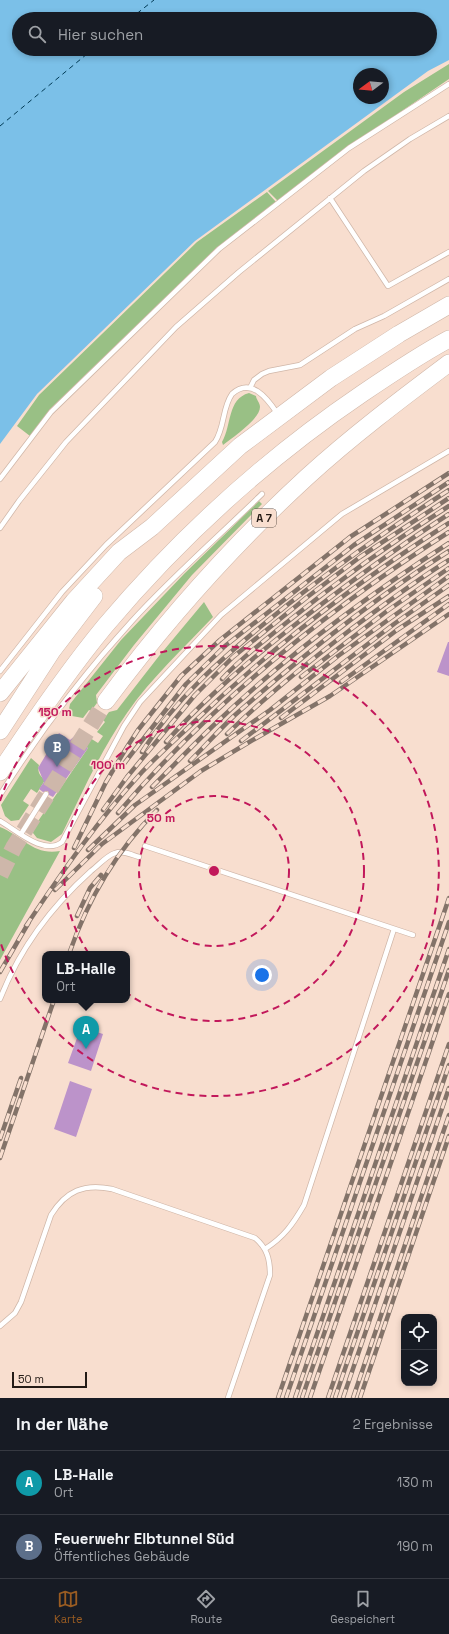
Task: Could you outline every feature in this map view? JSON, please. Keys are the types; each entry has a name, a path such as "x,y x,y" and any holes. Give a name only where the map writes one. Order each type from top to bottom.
{"highway":[{"path":"0,693 56,623 119,552 152,528 240,446 331,378 361,358 449,305"},
{"path":"0,772 60,685 105,626 179,546 259,471 321,422 397,371 449,339"},
{"path":"397,371 449,349"},
{"name":"A 7","path":"106,701 147,647 177,611 268,514 342,446 449,363"},
{"path":"0,731 52,650 86,605 126,561 152,528"}],"lane":[{"path":"0,479 51,412 219,249 349,148 449,84"},
{"path":"0,528 66,442 176,326 364,171 404,143 449,116"},
{"path":"330,198 388,286 449,252"},
{"path":"250,388 254,380 262,374 269,371 300,365 354,329 384,316 449,279"},
{"path":"0,670 62,592 106,545 215,442 223,426 229,399 235,391 250,388 266,396 280,417"},
{"path":"0,821 41,846 47,847 58,845 62,842 124,726 140,702 204,632 221,615 342,514 449,451"},
{"path":"0,796 27,754 79,684 132,621 202,550 262,494"},
{"path":"21,834 46,794"},
{"path":"145,846 413,935"},
{"path":"0,998 10,974 25,948 52,912 78,883 114,853 125,852 139,857"},
{"path":"265,1249 280,1240 294,1223 304,1205 394,929"},
{"path":"0,1326 15,1313 21,1302 51,1215 57,1205 67,1196 81,1188 100,1186 112,1189 255,1238 263,1244 270,1264 270,1275 228,1398"}],"green space":[{"path":"449,64 449,79 337,155 278,201 268,191 389,104 404,92"},
{"path":"267,192 276,202 216,249 63,397 30,436 17,426 39,395 197,242"},
{"path":"249,393 256,396 260,406 259,412 245,428 223,445 222,442 233,407 242,396"},
{"path":"259,501 262,504 192,575 134,645 96,695 97,703 91,711 89,710 83,718 72,716 69,709 70,704 121,640 184,574"},
{"path":"204,602 213,617 157,675 136,700 100,757 62,834 51,842 37,838 33,833 34,827 88,748 85,746 90,738 98,743 103,736 97,732 105,722 103,720 109,712 117,710"},
{"path":"31,758 39,765 39,774 45,780 37,793 31,789 23,801 29,805 19,820 11,821 5,816 1,805"},
{"path":"0,827 35,848 51,852 60,851 0,960"}],"water":[{"path":"0,0 449,0 449,60 428,71 389,99 389,68 353,68 353,104 383,104 195,241 37,394 0,444"}],"building":[{"path":"449,642 449,676 437,672"},
{"path":"59,733 70,740 77,734 80,735 85,738 87,742 85,746 88,748 53,797 49,795 48,791 43,792 39,789 44,782 38,768"},
{"path":"81,1027 103,1034 91,1071 68,1063"},
{"path":"70,1081 92,1089 76,1137 54,1129"}],"ferry route":[{"path":"139,12 154,0"},
{"path":"0,126 85,56"}],"tunnel":[{"path":"0,875 14,847 106,701"}],"railway":[{"path":"74,848 106,782 127,747 138,730 181,676 220,640 350,537 449,473"},
{"path":"123,765 186,684 225,646 354,545 449,482"},
{"path":"142,752 169,714 184,697 234,649 335,568 403,520 449,490"},
{"path":"103,810 127,777 195,695 233,657 360,557 449,498"},
{"path":"222,679 253,650 325,592 386,548 449,506"},
{"path":"166,742 209,698 239,670 271,644 326,600 449,514"},
{"path":"26,926 95,828 126,790 160,754 222,696 316,617 348,592 449,523"},
{"path":"118,813 192,734 273,660 359,593 449,532"},
{"path":"152,787 216,723 299,650 358,605 449,543"},
{"path":"190,761 223,726 286,671 366,608 449,551"},
{"path":"227,734 302,667 399,594 449,560"},
{"path":"301,677 387,611 449,568"},
{"path":"88,850 135,805 270,710 338,656 449,576"},
{"path":"241,741 394,624 449,585"},
{"path":"281,718 397,630 449,596"},
{"path":"341,682 449,604"},
{"path":"55,890 102,844 201,771 330,696 449,614"},
{"path":"70,951 94,895 116,859 142,826 157,810"},
{"path":"77,916 90,888 101,875"},
{"path":"278,1398 449,898"},
{"path":"0,972 29,922"},
{"path":"286,1398 449,922"},
{"path":"295,1398 449,949"},
{"path":"302,1398 449,970"},
{"path":"310,1398 449,994"},
{"path":"0,1158 53,1003"},
{"path":"328,1398 449,1044"},
{"path":"335,1398 449,1065"},
{"path":"0,1139 21,1078"},
{"path":"343,1398 449,1088"},
{"path":"353,1398 449,1115"},
{"path":"360,1398 449,1136"}],"place":[{"name":"Feuerwehr Elbtunnel Süd","path":"57,767"},
{"name":"LB-Halle","path":"86,1049"}]}
